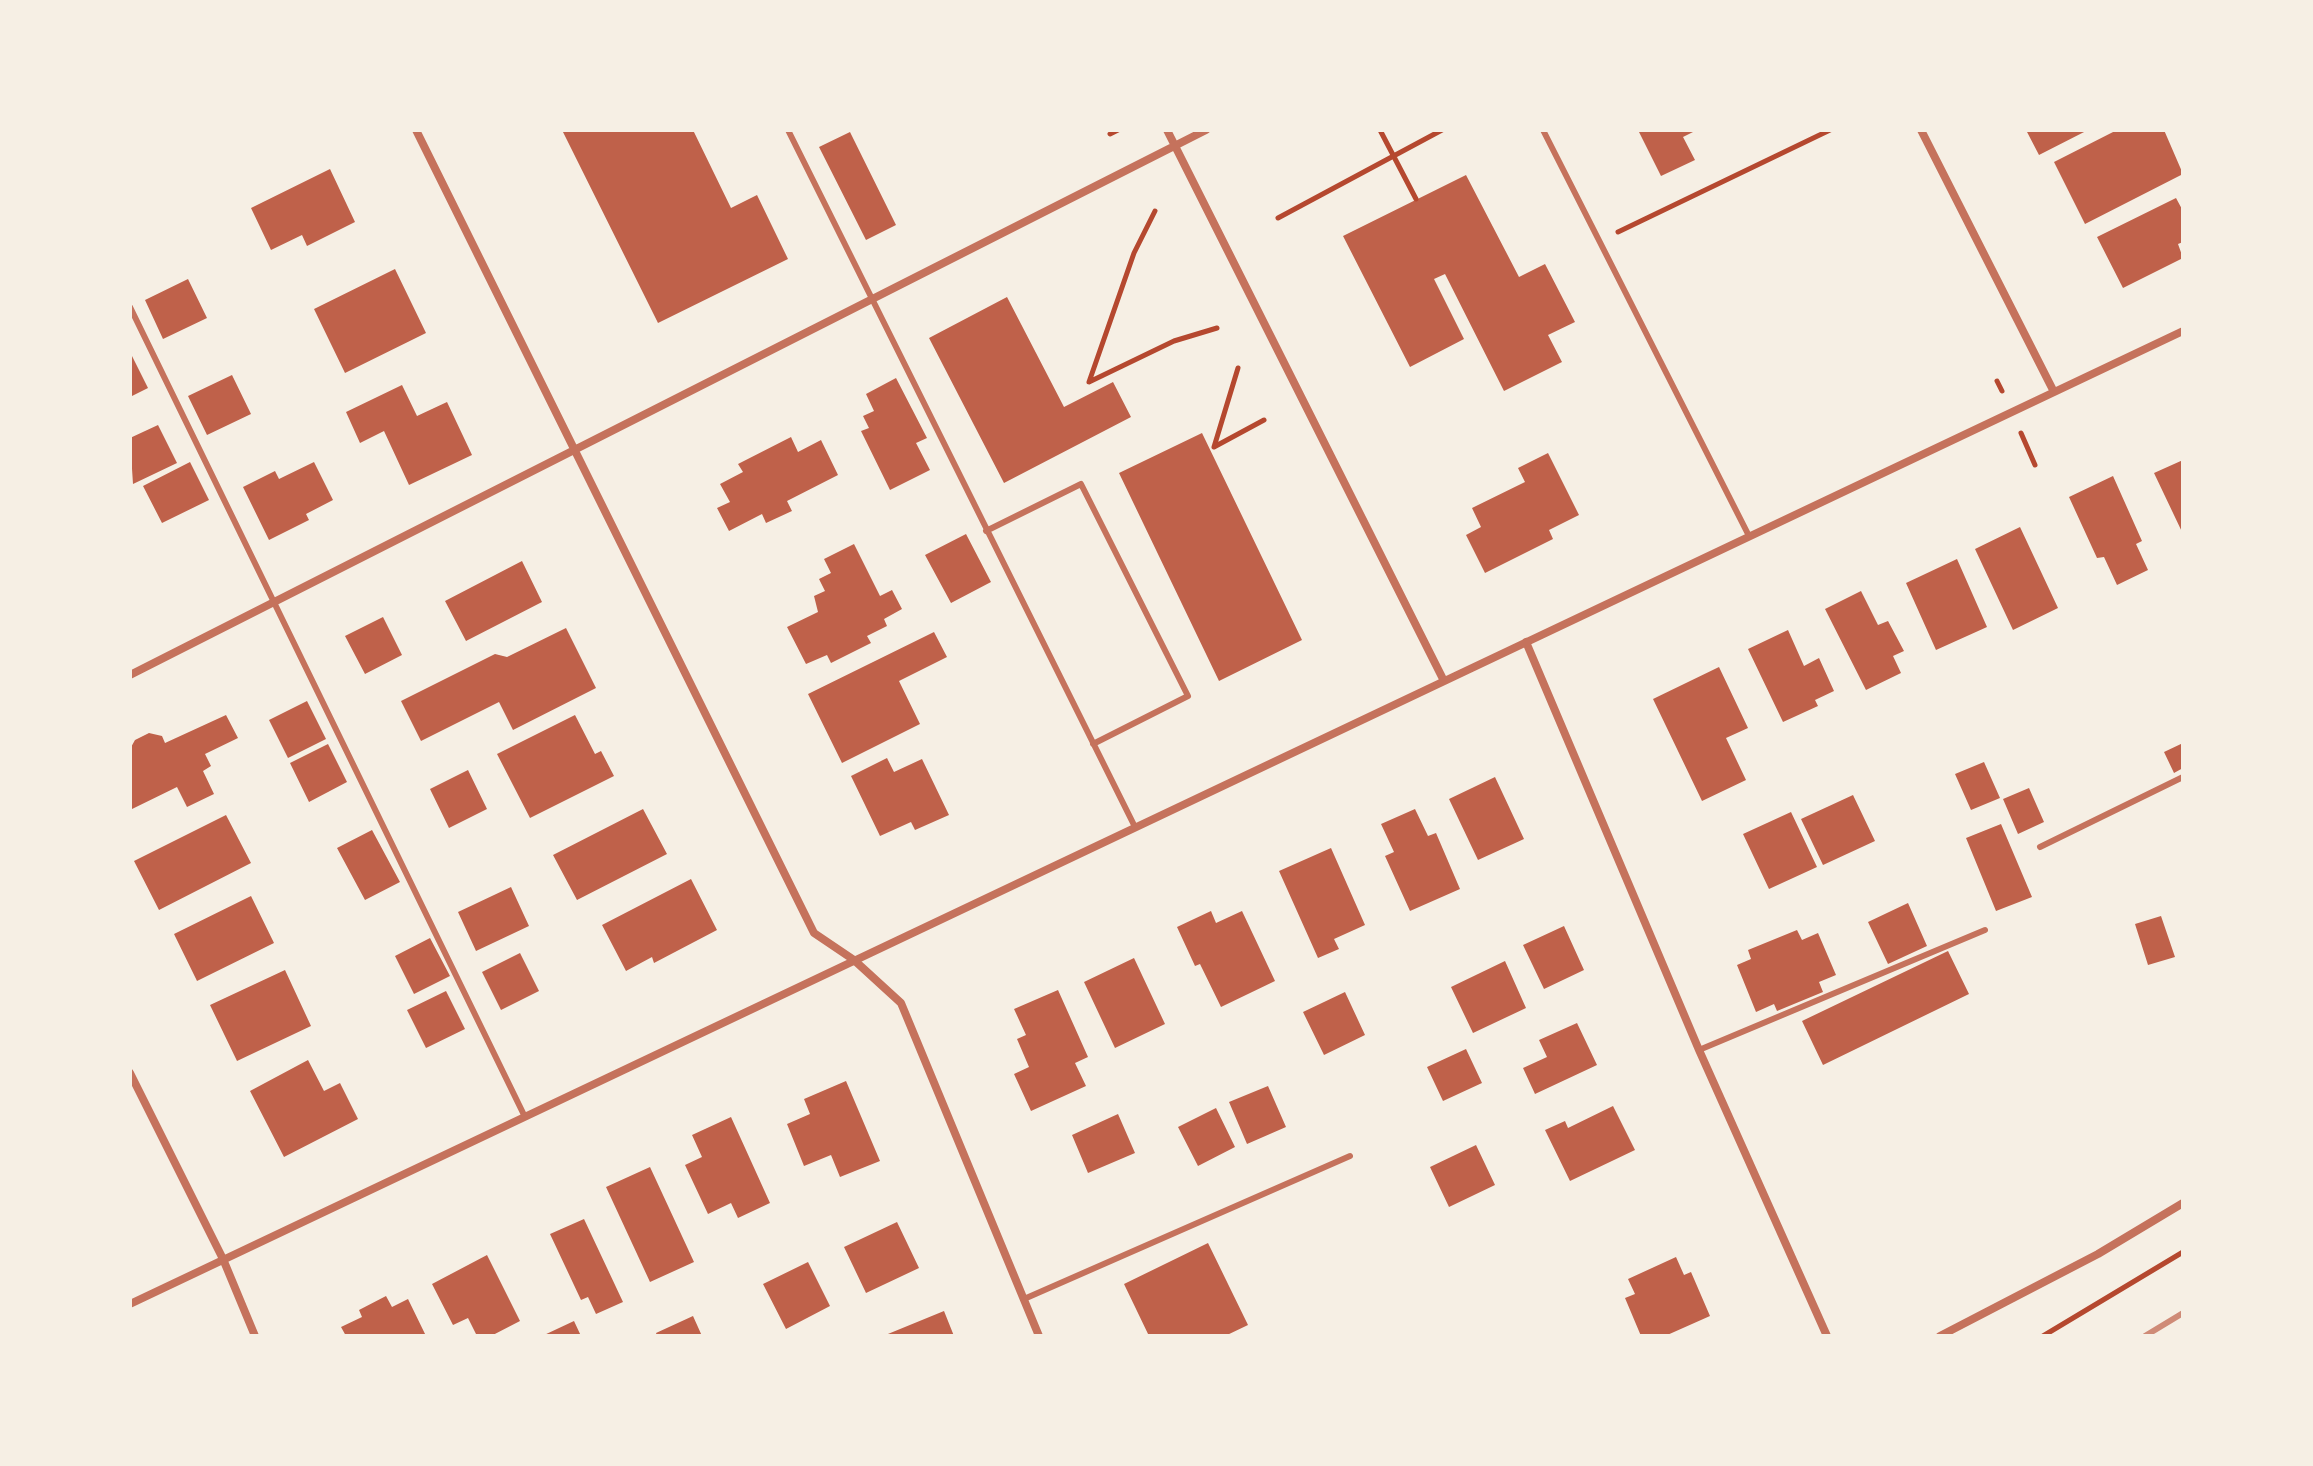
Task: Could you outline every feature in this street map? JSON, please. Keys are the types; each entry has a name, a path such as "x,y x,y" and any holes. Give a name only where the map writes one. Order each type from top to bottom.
{"street":[{"path":"416,130 577,449 814,933 854,960 901,1003 1039,1336"},
{"path":"1167,130 1444,681"},
{"path":"130,675 1206,130"},
{"path":"1921,130 2054,392"},
{"path":"130,1304 2183,331"},
{"path":"1526,642 1699,1050 1827,1336"},
{"path":"130,1073 223,1259 255,1336"},
{"path":"1940,1336 2098,1254 2183,1203"}],"lane":[{"path":"788,130 870,301 1135,827"},
{"path":"1543,130 1749,536"},
{"path":"130,307 525,1117"},
{"path":"986,531 1081,484 1188,696 1093,744"},
{"path":"2040,847 2183,777"},
{"path":"1699,1050 1985,930"},
{"path":"1024,1299 1350,1156"}],"path":[{"path":"1110,134 1118,130"},
{"path":"1380,130 1416,199"},
{"path":"1278,218 1442,130"},
{"path":"1599,242 1830,130"},
{"path":"1155,211 1134,253 1089,382 1174,341 1217,328"},
{"path":"1238,368 1214,447 1264,420"},
{"path":"2043,1336 2183,1252"}],"building":[{"path":"562,130 693,130 731,208 757,195 788,259 658,323"},
{"path":"1638,130 1697,130 1683,137 1695,160 1661,176"},
{"path":"2026,130 2088,130 2039,155"},
{"path":"2117,130 2164,130 2183,174 2085,224 2054,162"},
{"path":"850,132 896,225 866,240 819,147"},
{"path":"330,169 355,222 307,246 302,235 271,250 251,208"},
{"path":"1466,175 1519,277 1545,264 1575,322 1548,335 1562,362 1504,391 1445,274 1434,279 1464,339 1410,367 1343,236"},
{"path":"2176,198 2183,211 2183,242 2178,244 2183,258 2123,288 2097,237"},
{"path":"395,269 426,333 345,373 314,309"},
{"path":"188,279 207,318 163,339 145,300"},
{"path":"1007,297 1064,407 1113,382 1131,417 1004,483 929,338"},
{"path":"130,352 148,388 130,397"},
{"path":"232,375 251,414 207,435 188,396"},
{"path":"896,378 927,438 916,443 930,470 890,490 861,431 869,428 863,416 874,411 866,394"},
{"path":"402,385 417,416 447,402 472,455 409,485 384,431 360,443 346,412"},
{"path":"158,425 177,463 133,484 130,438"},
{"path":"1202,433 1302,640 1219,681 1119,473"},
{"path":"791,437 798,452 821,440 838,475 787,501 792,511 766,523 762,514 729,531 717,508 730,502 720,484 743,472 738,464"},
{"path":"1548,453 1579,515 1549,530 1553,539 1485,573 1466,535 1481,527 1472,508 1525,482 1518,468"},
{"path":"2183,460 2183,534 2154,473"},
{"path":"190,462 209,500 162,523 143,486"},
{"path":"314,462 333,500 306,514 309,520 269,540 243,487 275,471 279,479"},
{"path":"2113,476 2142,541 2136,544 2148,570 2117,585 2104,557 2097,558 2069,497"},
{"path":"2020,527 2058,608 2013,630 1975,549"},
{"path":"966,534 991,582 951,603 925,555"},
{"path":"854,544 880,596 892,590 902,609 884,619 887,626 867,636 871,643 831,663 827,655 806,664 787,627 818,612 814,596 825,591 819,579 831,573 824,559"},
{"path":"1957,559 1987,627 1936,650 1906,583"},
{"path":"522,561 542,602 466,641 445,601"},
{"path":"1861,591 1878,625 1888,621 1904,651 1893,656 1901,673 1866,690 1825,609"},
{"path":"383,617 402,655 365,674 345,636"},
{"path":"566,628 596,688 513,730 499,702 421,741 401,701 495,654 507,657"},
{"path":"1788,630 1804,666 1819,658 1834,691 1815,700 1818,706 1783,722 1748,649"},
{"path":"934,632 947,657 899,681 920,724 842,763 808,694"},
{"path":"1719,667 1748,728 1726,738 1746,780 1702,801 1653,699"},
{"path":"307,701 326,739 288,758 269,720"},
{"path":"226,715 238,738 205,754 211,766 203,771 214,794 187,807 177,787 130,810 130,749 135,740 149,733 162,736 165,743"},
{"path":"575,715 595,754 601,751 614,776 530,818 497,754"},
{"path":"2183,743 2183,768 2174,773 2164,752"},
{"path":"328,744 347,782 309,802 290,763"},
{"path":"887,758 894,772 922,759 949,815 915,830 911,822 880,836 851,776"},
{"path":"1984,762 2000,798 1971,810 1955,774"},
{"path":"468,770 487,809 449,828 430,789"},
{"path":"1495,777 1524,839 1478,860 1449,799"},
{"path":"2029,788 2044,822 2018,834 2003,799"},
{"path":"1853,795 1875,841 1823,865 1801,819"},
{"path":"643,809 667,854 577,900 553,855"},
{"path":"1415,809 1428,836 1436,833 1460,889 1410,911 1385,856 1394,852 1381,824"},
{"path":"1791,812 1817,867 1769,889 1743,834"},
{"path":"226,815 251,863 159,910 134,861"},
{"path":"2001,824 2032,897 1996,911 1966,838"},
{"path":"372,830 400,882 365,900 337,848"},
{"path":"1331,848 1365,925 1334,939 1339,949 1318,958 1279,871"},
{"path":"691,879 717,930 654,963 652,957 626,971 602,925"},
{"path":"511,887 529,926 476,951 458,912"},
{"path":"251,896 274,943 197,981 174,934"},
{"path":"1908,903 1927,946 1888,964 1868,922"},
{"path":"1211,911 1216,923 1242,911 1275,981 1221,1007 1200,964 1195,966 1177,927"},
{"path":"2161,916 2175,957 2148,965 2135,924"},
{"path":"1564,926 1584,970 1544,989 1523,945"},
{"path":"1797,930 1802,940 1818,933 1836,975 1819,982 1823,992 1777,1011 1774,1004 1756,1012 1737,965 1751,959 1748,950"},
{"path":"430,938 450,976 414,994 395,956"},
{"path":"1948,951 1969,994 1823,1065 1802,1021"},
{"path":"520,953 539,991 501,1010 482,972"},
{"path":"1134,958 1165,1024 1115,1048 1084,982"},
{"path":"1505,961 1526,1008 1473,1033 1451,987"},
{"path":"285,970 311,1026 237,1061 210,1005"},
{"path":"1058,990 1088,1057 1075,1063 1086,1086 1031,1111 1014,1074 1029,1067 1017,1039 1026,1035 1014,1009"},
{"path":"446,991 465,1029 426,1048 407,1010"},
{"path":"1345,992 1365,1035 1324,1055 1303,1012"},
{"path":"1577,1023 1597,1065 1535,1094 1523,1068 1547,1057 1539,1040"},
{"path":"1466,1049 1482,1083 1443,1101 1427,1067"},
{"path":"308,1060 324,1091 340,1083 358,1119 284,1157 250,1091"},
{"path":"846,1081 880,1161 840,1177 831,1155 804,1166 787,1124 810,1114 804,1099"},
{"path":"1268,1086 1286,1127 1247,1144 1229,1102"},
{"path":"1613,1106 1635,1150 1570,1181 1545,1130 1565,1121 1568,1128"},
{"path":"1216,1108 1235,1147 1198,1166 1178,1127"},
{"path":"1118,1114 1135,1153 1088,1173 1072,1135"},
{"path":"731,1117 770,1203 738,1218 731,1203 708,1214 685,1165 702,1157 692,1135"},
{"path":"1476,1145 1495,1185 1449,1207 1430,1167"},
{"path":"650,1167 694,1262 650,1282 606,1187"},
{"path":"584,1219 623,1302 596,1314 588,1297 581,1300 550,1234"},
{"path":"897,1222 919,1268 866,1293 844,1247"},
{"path":"1208,1243 1248,1325 1225,1336 1149,1336 1124,1284"},
{"path":"487,1255 520,1321 491,1336 477,1336 468,1318 453,1325 432,1284"},
{"path":"1676,1257 1684,1275 1691,1272 1710,1316 1665,1336 1641,1336 1625,1298 1635,1294 1628,1279"},
{"path":"808,1262 830,1306 786,1329 763,1284"},
{"path":"386,1296 392,1307 408,1299 426,1336 346,1336 341,1327 362,1317 359,1310"},
{"path":"944,1311 954,1336 883,1336"},
{"path":"693,1316 702,1336 657,1336 656,1333"},
{"path":"574,1321 581,1336 542,1336"}],"railway":[{"path":"2145,1336 2183,1313"}]}
